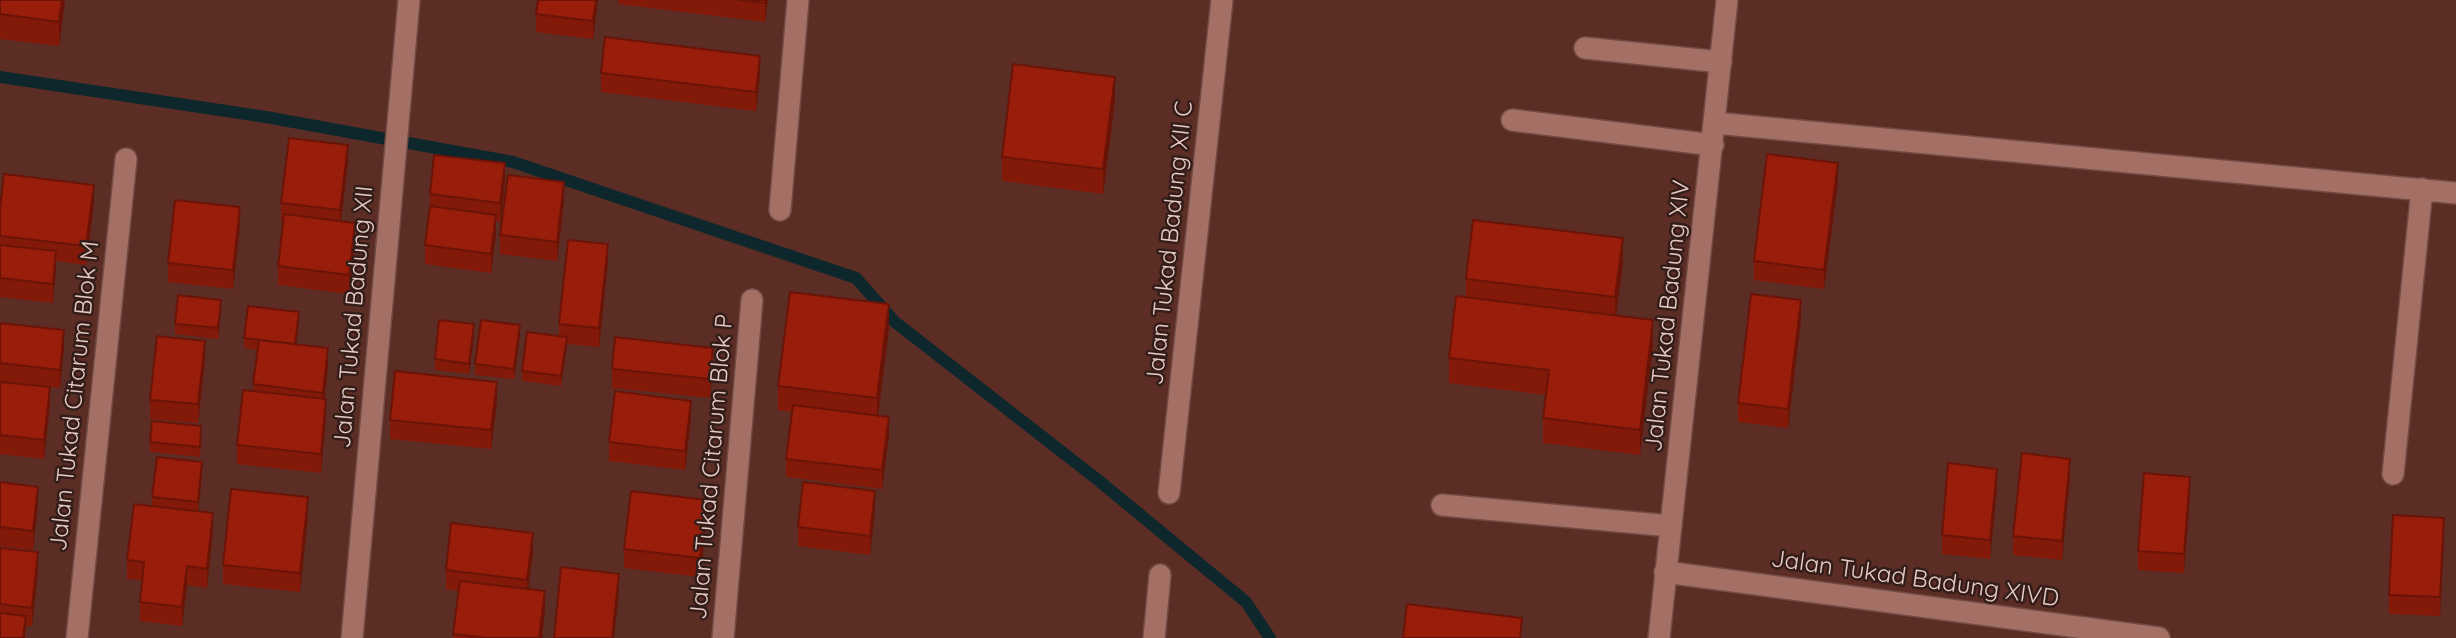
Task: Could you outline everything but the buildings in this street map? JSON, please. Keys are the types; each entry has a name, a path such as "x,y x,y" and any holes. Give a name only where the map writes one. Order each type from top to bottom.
{"street":[{"name":"Jalan Tukad Badung XII","path":"352,638 409,0"},
{"path":"780,210 798,0"},
{"name":"Jalan Tukad Badung XII C","path":"1170,493 1222,0"},
{"name":"Jalan Tukad Badung XIV","path":"1659,638 1727,0"},
{"path":"1586,48 1721,62"},
{"path":"1512,120 1713,145"},
{"path":"1716,123 2456,193"},
{"name":"Jalan Tukad Citarum Blok M","path":"78,638 125,159"},
{"path":"2393,474 2422,189"},
{"name":"Jalan Tukad Citarum Blok P","path":"723,638 752,300"},
{"path":"1442,505 1671,526"},
{"name":"Jalan Tukad Badung XIVD","path":"1665,572 2159,638"},
{"path":"1154,638 1160,575"}],"waterway":[{"path":"0,77 266,117 513,162 856,278 895,322 1098,480 1246,602 1270,638"}]}
